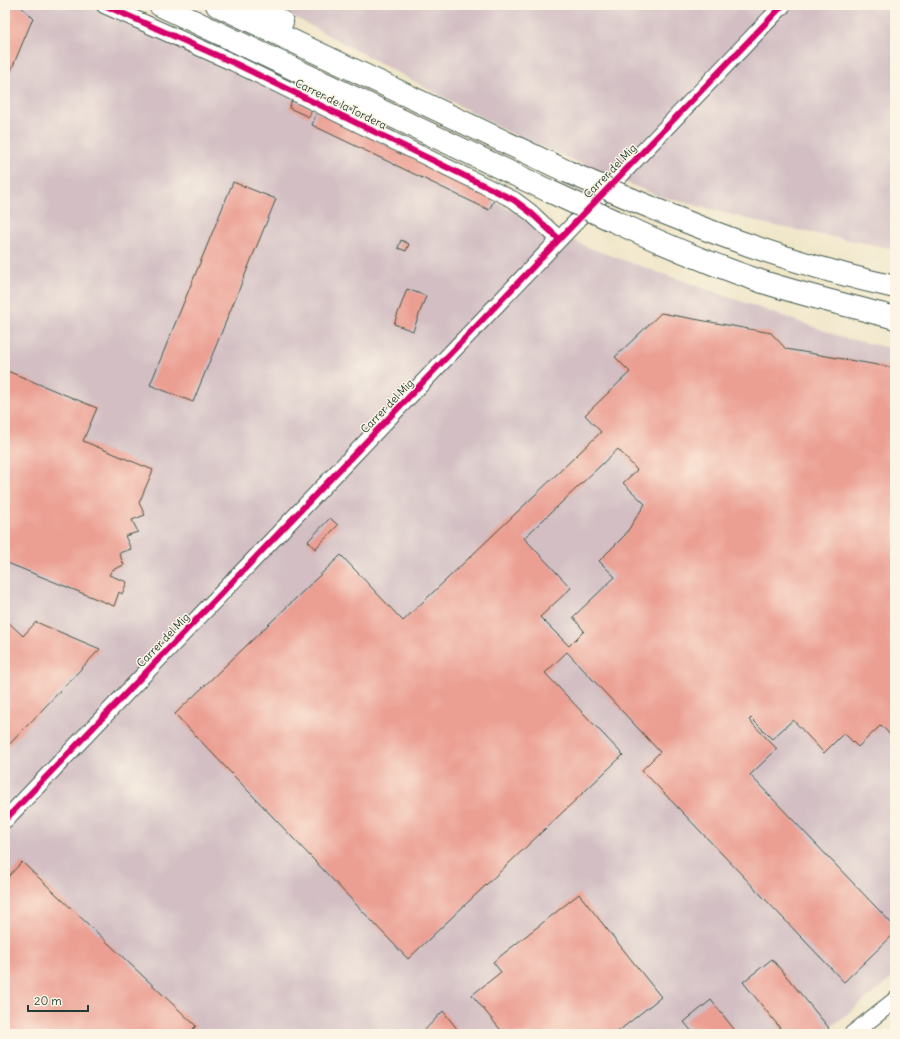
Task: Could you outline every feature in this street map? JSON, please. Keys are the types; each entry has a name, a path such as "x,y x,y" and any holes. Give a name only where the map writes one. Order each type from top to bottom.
{"highway":[{"path":"160,5 551,192 726,269 797,292 895,317"},
{"path":"217,5 568,172 631,199 732,240 833,272 895,287"},
{"path":"254,5 396,91"},
{"path":"833,272 895,277"}],"street":[{"name":"Carrer de la Tordera","path":"104,5 234,63 514,200 530,212 559,239"},
{"name":"Carrer del Mig","path":"5,820 783,5"},
{"path":"852,1034 895,1000"}],"shaded area":[{"path":"5,5 85,5 293,97 505,207 589,248 848,339 895,349 895,976 822,1034 5,1034"},
{"path":"272,5 895,5 895,249 771,225 656,195 516,136"}],"building":[{"path":"5,5 19,5 33,18 5,85"},
{"path":"292,100 312,109 309,117 289,108"},
{"path":"317,112 495,198 489,210 312,125"},
{"path":"233,182 276,199 193,402 150,385"},
{"path":"401,240 409,244 406,251 398,248"},
{"path":"407,289 426,296 413,331 394,324"},
{"path":"661,313 771,333 786,349 895,368 895,740 881,725 858,747 844,733 824,753 793,720 772,739 751,718 749,720 777,749 750,775 895,927 895,933 844,982 642,770 660,752 567,652 545,673 623,755 408,959 175,714 341,555 403,621 601,432 585,415 630,372 615,357","holes":["618,449 637,470 623,483 645,504 625,535 599,561 615,577 573,617 584,631 569,646 540,617 571,588 524,538"]},
{"path":"5,370 97,408 83,441 153,470 139,503 145,515 132,520 138,532 125,536 131,549 119,553 124,565 112,570 109,575 127,582 122,594 119,592 114,606 5,562"},
{"path":"330,518 338,525 315,549 308,541"},
{"path":"5,619 23,636 36,622 100,649 5,749"},
{"path":"22,862 196,1026 188,1034 5,1034 5,880"},
{"path":"579,894 661,997 615,1034 504,1034 472,995 501,972 493,962"},
{"path":"772,959 829,1028 822,1034 785,1034 743,982"},
{"path":"711,1000 738,1034 694,1034 684,1022"},
{"path":"443,1011 461,1034 421,1034"}],"cycle path":[{"path":"104,5 234,63 514,200 530,212 559,239"},
{"path":"5,820 783,5"}]}
